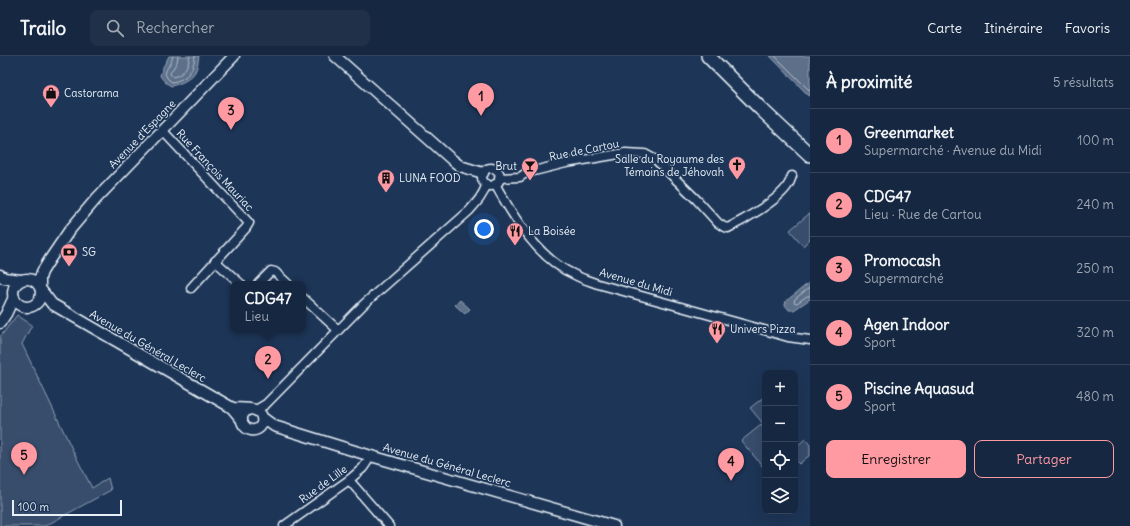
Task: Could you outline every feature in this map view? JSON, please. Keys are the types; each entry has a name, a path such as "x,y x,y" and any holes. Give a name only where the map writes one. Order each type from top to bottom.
{"main road":[{"path":"705,56 723,71"},
{"path":"708,56 786,134 810,161"},
{"path":"786,134 810,154"}],"street":[{"path":"242,420 244,412 258,416 266,404 364,304 469,210 494,182 497,170 492,168 487,169 483,173 460,166 450,159 335,56"},
{"name":"Avenue d'Espagne","path":"50,259 69,231 96,199 230,57"},
{"name":"Rue François Mauriac","path":"162,130 249,223 191,288"},
{"name":"Rue de Cartou","path":"494,182 520,177 526,173 566,163 625,153 645,154 656,160 718,223 724,228 728,228 757,212 780,195 788,185 792,176"},
{"name":"Avenue du Midi","path":"483,173 482,178 494,182 520,226 538,247 552,260 574,275 598,284 788,337 810,340"},
{"path":"0,323 6,314 16,284 39,270 50,259"},
{"path":"6,314 30,306 39,301 41,288 40,278 50,259"},
{"path":"215,261 238,281"},
{"path":"261,281 271,271 275,272 285,281"},
{"path":"2,276 34,280 41,288"},
{"path":"2,276 13,293 16,302 30,306 52,304"},
{"name":"Avenue du Général Leclerc","path":"41,288 52,304 232,408 258,416 274,426 371,456 614,526"},
{"path":"306,301 338,330"},
{"name":"Avenue du Général Leclerc","path":"232,408 242,420 244,426 249,430 255,430 258,416"},
{"name":"Rue de Lille","path":"284,526 364,468 371,456"},
{"path":"349,480 389,526"}],"shaded area":[{"path":"810,213 810,239 803,246 790,230"},
{"path":"17,315 32,325 22,344 92,488 108,478 111,490 45,526 0,526 0,337"},
{"path":"762,398 762,422 750,408"},
{"path":"761,425 762,466 741,441"},
{"path":"805,439 810,445 810,455 799,464 798,463 798,445"}],"water":[{"path":"169,56 199,56 195,72 184,81 171,86 160,76"},
{"path":"770,56 810,56 810,97"},
{"path":"810,282 810,299 794,310 789,310 785,305 786,301"},
{"path":"460,300 470,309 465,314 455,305"}],"place":[{"name":"Castorama","path":"51,108"},
{"name":"Greenmarket","path":"481,116"},
{"name":"Promocash","path":"231,130"},
{"name":"Salle du Royaume des Témoins de Jéhovah","path":"737,180"},
{"name":"Brut","path":"530,181"},
{"name":"LUNA FOOD","path":"386,193"},
{"name":"La Boisée","path":"515,246"},
{"name":"SG","path":"69,267"},
{"name":"Univers Pizza","path":"717,344"},
{"name":"CDG47","path":"268,379"},
{"name":"Piscine Aquasud","path":"24,475"},
{"name":"Agen Indoor","path":"731,481"}]}
